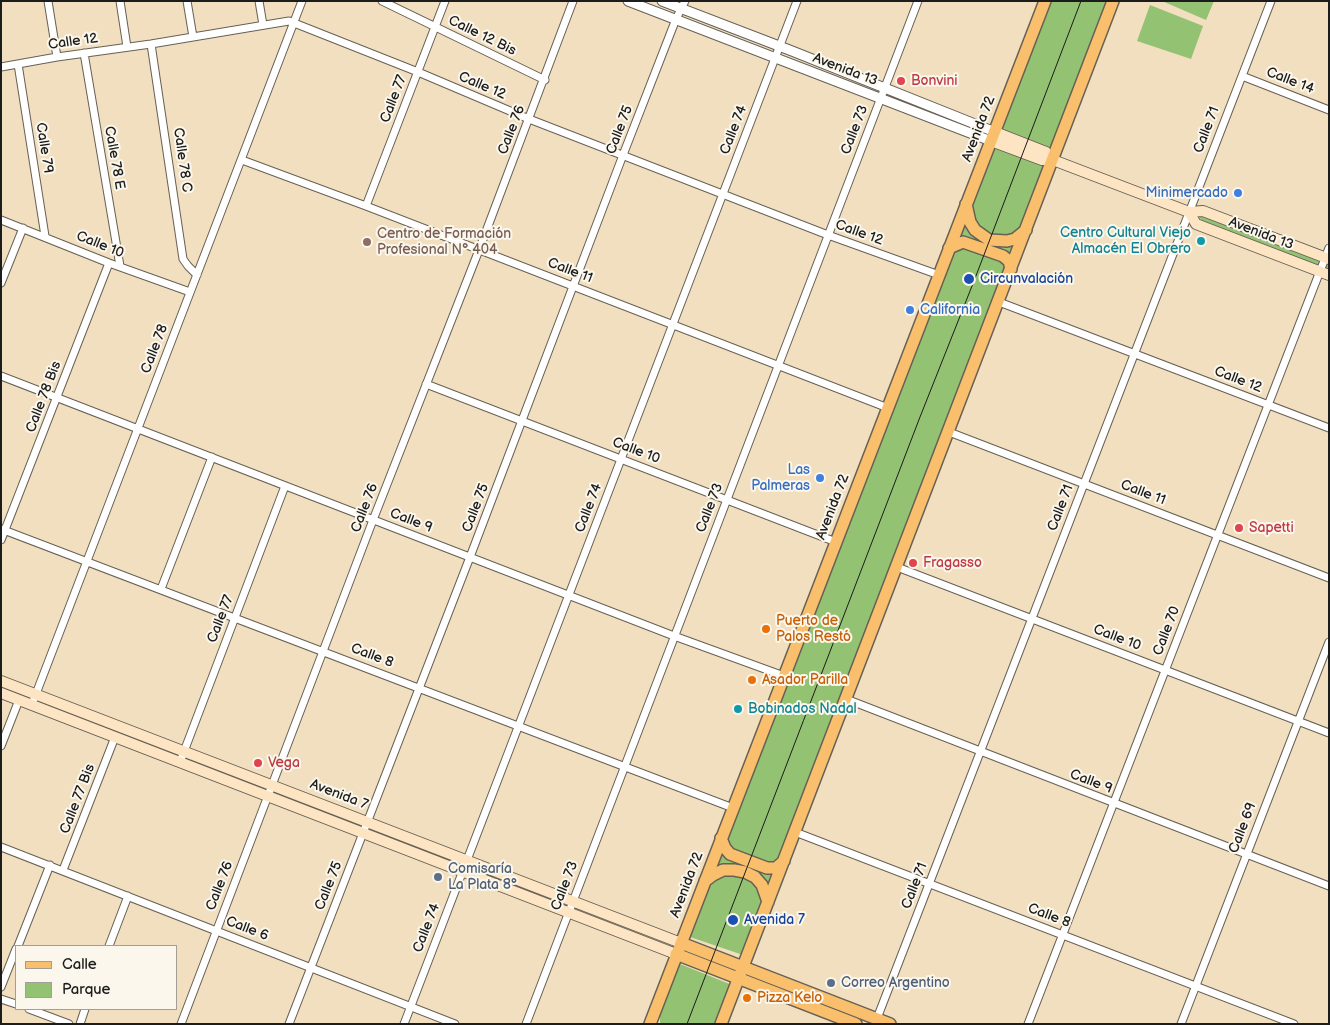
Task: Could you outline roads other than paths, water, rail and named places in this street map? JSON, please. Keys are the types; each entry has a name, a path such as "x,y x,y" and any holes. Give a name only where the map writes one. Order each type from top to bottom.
{"main road":[{"name":"Avenida 72","path":"652,1021 676,954 1045,1"},
{"path":"721,1024 1114,1"},
{"name":"Avenida 13","path":"993,136 1046,152 1053,160 1189,212 1203,211 1328,255"},
{"path":"966,204 970,222 975,230 989,240 1007,242 1027,230"},
{"name":"Avenida 13","path":"1189,212 1196,224 1324,273"},
{"path":"950,248 963,242 1003,256 1009,261 1011,269"},
{"name":"Avenida 7","path":"1,681 743,967 876,1021 890,1024"},
{"name":"Avenida 7","path":"1,693 856,1024"},
{"path":"721,838 730,854 767,868 776,868 784,861"},
{"path":"705,882 713,874 724,870 745,872 762,885 768,902"}],"street":[{"path":"48,1 58,57"},
{"path":"120,1 126,47"},
{"path":"187,1 193,37"},
{"path":"259,1 263,25"},
{"name":"Calle 78","path":"32,705 302,1"},
{"name":"Calle 12 Bis","path":"382,1 545,80"},
{"name":"Calle 77","path":"366,206 445,1"},
{"name":"Calle 76","path":"181,1024 373,520 545,80 573,1"},
{"name":"Avenida 13","path":"628,1 880,99 993,136"},
{"name":"Avenida 13","path":"662,1 684,5 993,136"},
{"name":"Calle 74","path":"404,1024 797,1"},
{"name":"Calle 73","path":"526,1024 918,1"},
{"name":"Calle 71","path":"876,1021 1271,1"},
{"name":"Calle 75","path":"289,1024 676,19 684,5"},
{"name":"Calle 12","path":"1,67 288,21 294,22 623,156 828,235 939,275"},
{"name":"Calle 78 C","path":"151,44 183,258 197,275"},
{"name":"Calle 78 E","path":"84,54 120,266"},
{"name":"Calle 79","path":"18,64 46,236"},
{"name":"Calle 14","path":"1242,76 1329,110"},
{"name":"Calle 11","path":"242,160 888,408"},
{"name":"Calle 10","path":"1,220 46,236 109,263 190,292"},
{"path":"1,283 23,228"},
{"name":"Calle 70","path":"1028,1024 1268,405 1324,273 1328,255"},
{"name":"Calle 78 Bis","path":"1,540 3,530 58,398 109,263"},
{"name":"Calle 12","path":"999,302 1329,428"},
{"name":"Calle 9","path":"1,376 674,636 784,676"},
{"name":"Calle 10","path":"426,384 836,542"},
{"name":"Calle 11","path":"949,432 1329,578"},
{"path":"161,589 212,457"},
{"name":"Calle 77","path":"180,762 285,486"},
{"name":"Calle 8","path":"3,530 733,808"},
{"name":"Calle 10","path":"897,567 1329,732"},
{"name":"Calle 69","path":"1181,1024 1329,642"},
{"name":"Calle 9","path":"846,699 1329,886"},
{"path":"1,746 19,700"},
{"name":"Calle 77 Bis","path":"63,870 115,737"},
{"name":"Calle 8","path":"795,832 1294,1024"},
{"name":"Calle 6","path":"1,847 455,1024"},
{"path":"18,945 50,865"},
{"path":"109,945 128,896"},
{"path":"1,987 15,953"},
{"path":"1,998 15,1004"},
{"path":"32,1010 69,1024"},
{"path":"80,1024 85,1010"}],"tram line":[{"path":"687,1024 1081,1"}],"place":[{"name":"Bonvini","path":"901,81"},
{"name":"Minimercado","path":"1238,193"},
{"name":"Centro Cultural Viejo Almacén El Obrero","path":"1201,241"},
{"name":"Centro de Formación Profesional N° 404","path":"367,242"},
{"name":"Circunvalación","path":"969,279"},
{"name":"California","path":"910,310"},
{"name":"Las Palmeras","path":"820,478"},
{"name":"Sapetti","path":"1239,528"},
{"name":"Fragasso","path":"913,563"},
{"name":"Puerto de Palos Restó","path":"766,629"},
{"name":"Asador Parilla","path":"752,680"},
{"name":"Bobinados Nadal","path":"738,709"},
{"name":"Vega","path":"258,763"},
{"name":"Comisaría La Plata 8°","path":"438,877"},
{"name":"Avenida 7","path":"733,920"},
{"name":"Correo Argentino","path":"831,983"},
{"name":"Pizza Kelo","path":"747,998"}]}
